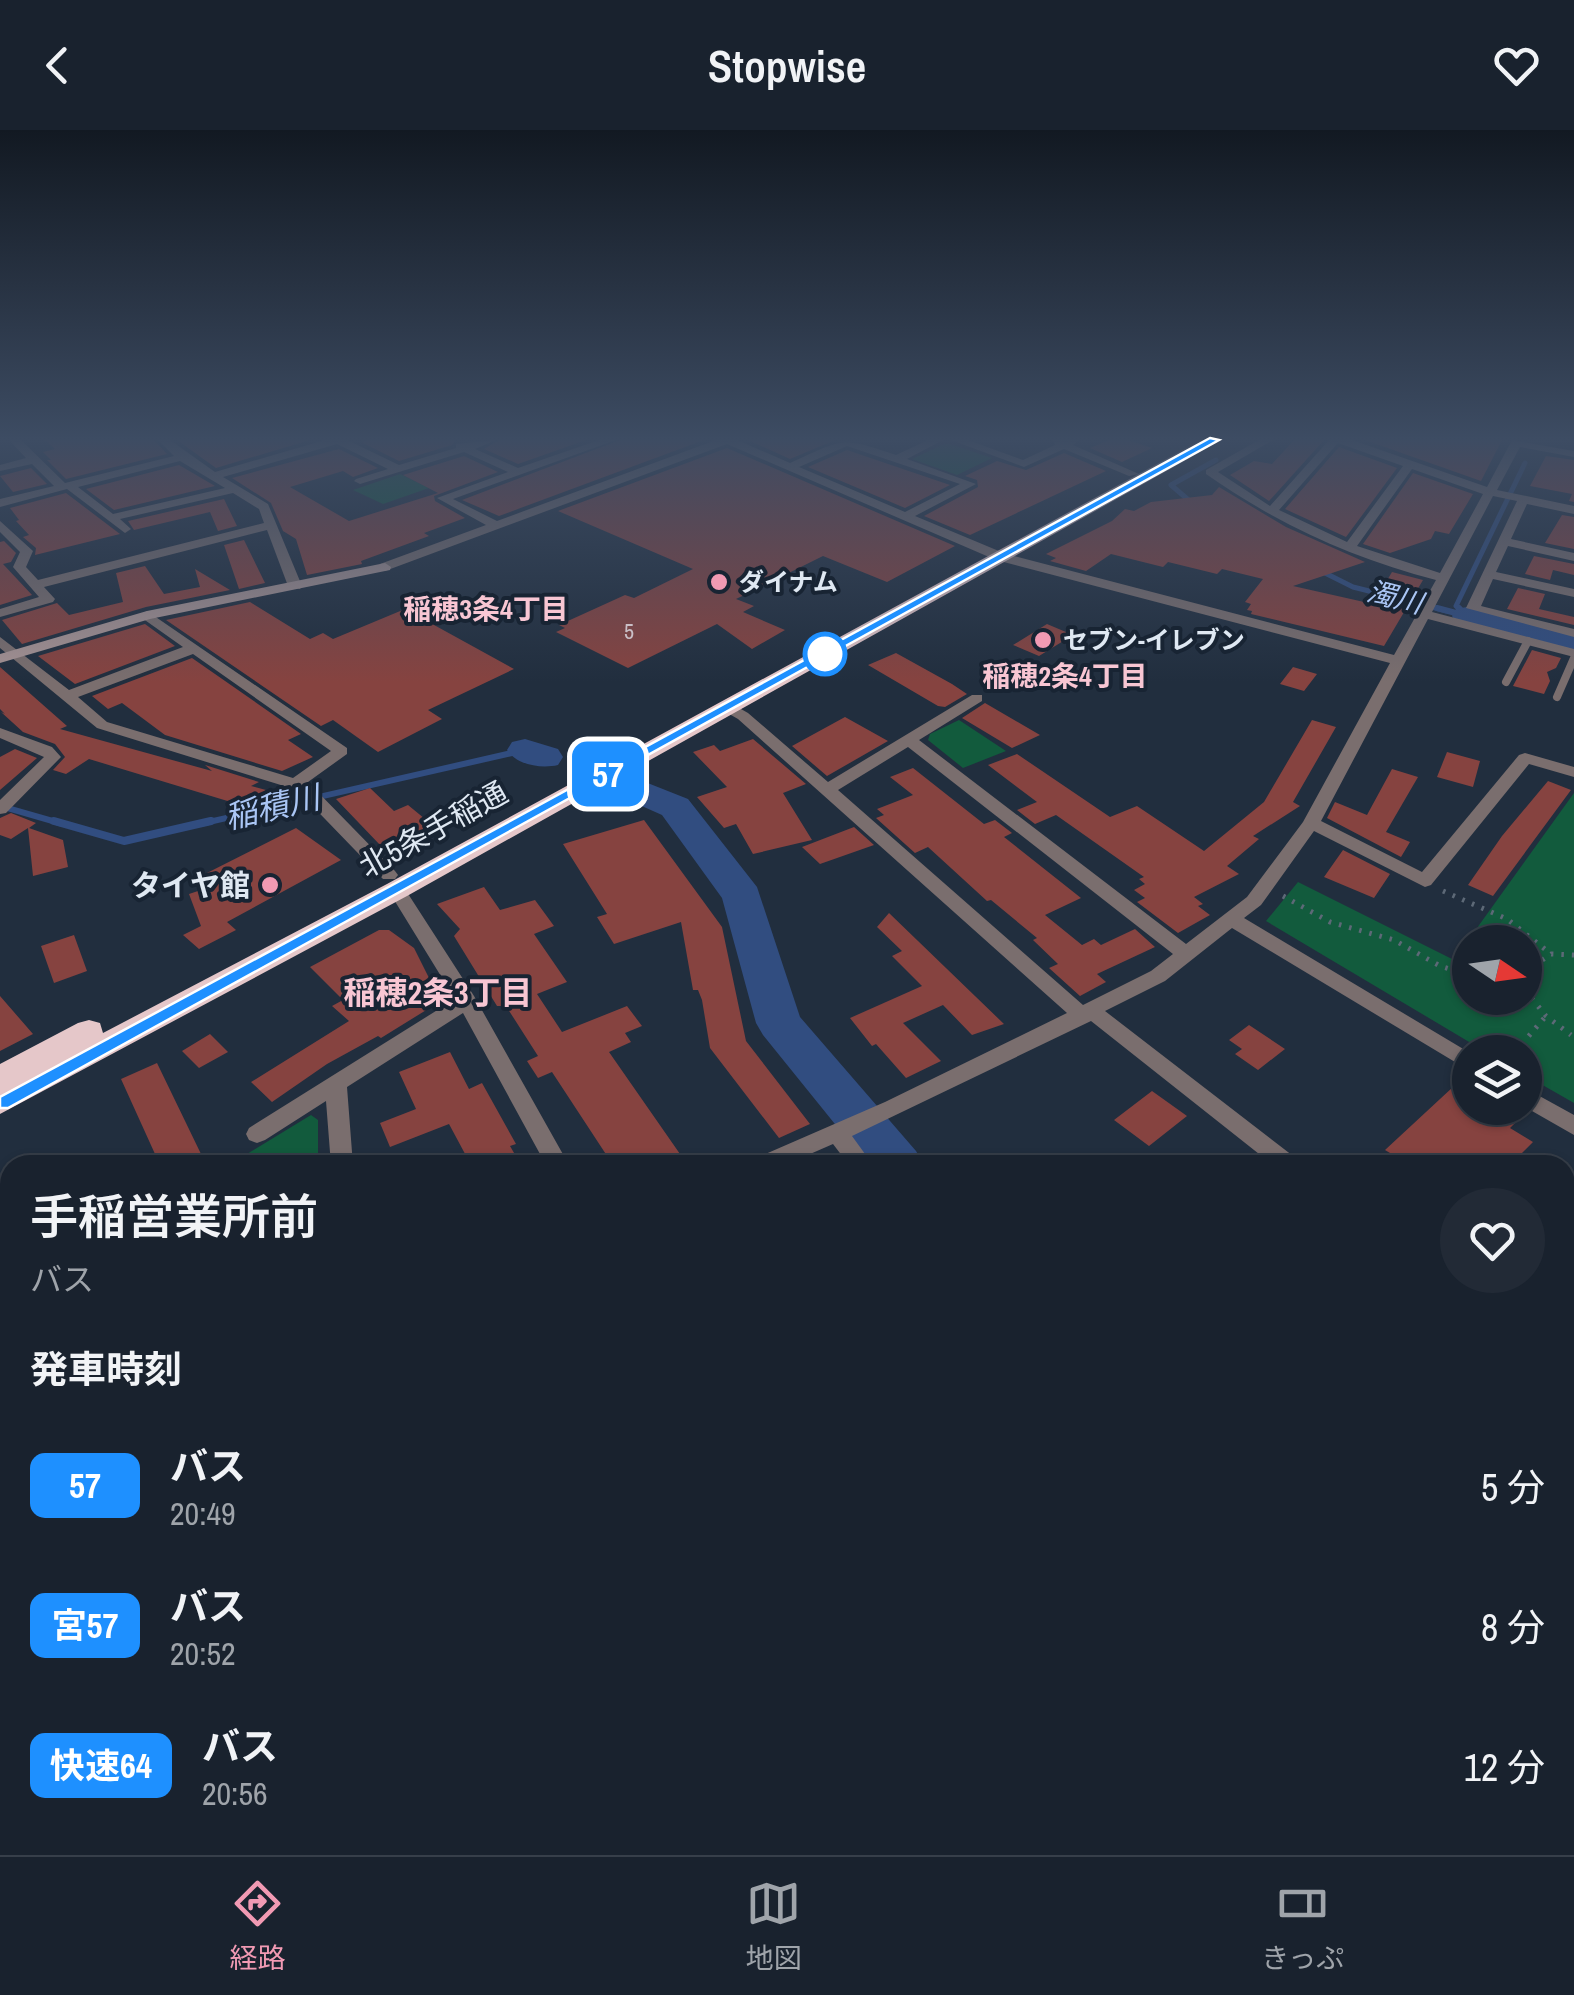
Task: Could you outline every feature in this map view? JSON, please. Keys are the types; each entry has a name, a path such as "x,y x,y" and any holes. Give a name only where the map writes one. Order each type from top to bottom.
{"highway":[{"name":"北5条手稲通","path":"0,1078 393,882 729,708 1052,520"},
{"name":"北5条手稲通","path":"0,1102 393,882 1059,520"}],"street":[{"path":"113,520 125,530"},
{"path":"269,520 295,586"},
{"path":"486,520 496,526"},
{"path":"6,657 148,616 385,567 511,520"},
{"path":"913,520 994,554 1400,661"},
{"path":"1294,520 1378,562 1445,578"},
{"path":"1350,548 1370,520"},
{"path":"784,1155 893,1108 1158,976 1254,901 1311,823 1475,520"},
{"path":"1509,520 1504,541 1473,608 1574,634"},
{"path":"0,525 26,551 19,567"},
{"path":"35,585 271,525"},
{"path":"1504,541 1574,557"},
{"path":"0,613 48,600 19,567"},
{"path":"0,572 19,567"},
{"path":"1489,574 1574,593"},
{"path":"1428,608 1574,656"},
{"path":"148,616 342,751 300,785"},
{"path":"0,641 6,657 102,725 300,785 393,882 467,1001 552,1155"},
{"path":"64,697 194,648"},
{"path":"825,791 977,698"},
{"path":"729,708 1087,1013 1277,1155"},
{"path":"0,732 46,750 53,757 6,804"},
{"path":"908,740 1185,953"},
{"path":"1311,823 1424,881 1525,758 1574,772"},
{"path":"1233,920 1452,1052"},
{"path":"257,1134 467,1001"},
{"path":"336,1084 341,1155"},
{"path":"1542,1106 1574,1126"},
{"path":"840,1130 856,1155"}],"lane":[{"path":"1506,682 1528,641"},
{"path":"1556,697 1574,656"}],"path":[{"path":"1431,886 1507,919 1551,954 1574,955"},
{"path":"1275,893 1330,922 1394,940 1452,970"},
{"path":"1542,960 1551,954"},
{"path":"1542,1011 1570,1034"},
{"path":"1530,1035 1546,1016"}],"green space":[{"path":"959,720 1006,751 963,768 928,740 930,734"},
{"path":"1574,793 1574,1103 1542,1085 1542,1035 1457,1035 1266,921 1298,882 1452,959 1452,1015 1542,1015 1542,925 1479,925"},
{"path":"311,1115 318,1120 318,1155 245,1155"}],"building":[{"path":"102,520 120,534 35,555 36,548 23,537 29,535 16,521"},
{"path":"130,520 174,520 134,530"},
{"path":"214,520 234,520 237,526 218,531"},
{"path":"278,520 458,520 424,533 429,536 361,561 362,564 307,575 296,539 283,531"},
{"path":"580,520 896,520 955,546 887,582 823,556 736,599 754,606 743,612 785,630 752,649 717,624 628,668 556,632 565,628 559,625 625,595 634,598 693,569"},
{"path":"935,520 1001,520 970,535"},
{"path":"1275,520 1365,562 1293,586 1373,604 1392,572 1423,580 1384,646 1251,614 1247,610 1251,604 1245,602 1263,579 1222,569 1217,574 1168,562 1163,567 1111,554 1086,571 1050,561 1056,558 1046,554 1112,521"},
{"path":"1310,520 1358,520 1346,537"},
{"path":"1380,520 1457,520 1449,534 1435,531 1431,539 1390,553 1363,544"},
{"path":"1559,520 1574,520 1574,549 1545,543"},
{"path":"244,540 265,583 239,589 224,545"},
{"path":"4,541 16,553 11,562 3,564 32,595 0,605 0,542"},
{"path":"1534,556 1574,564 1574,575 1553,570 1550,580 1525,574"},
{"path":"145,566 164,594 200,587 195,569 230,590 146,607 22,644 2,620 57,603 69,615 123,602 116,573"},
{"path":"1518,588 1545,594 1539,609 1574,617 1574,625 1507,609"},
{"path":"250,602 310,639 323,633 333,639 405,609 514,669 428,710 442,719 378,752 333,720 321,726 166,620"},
{"path":"145,624 175,646 75,684 38,656"},
{"name":"セブン-イレブン","path":"1047,624 1073,635 1039,656 1013,645"},
{"path":"1532,650 1561,658 1556,668 1547,672 1550,681 1544,694 1513,686"},
{"path":"896,653 967,694 945,707 938,706 868,665"},
{"path":"192,658 301,734 288,740 313,757 282,771 165,735 122,703 108,709 92,696"},
{"path":"0,667 67,726 60,729 212,771 205,765 259,782 251,786 266,790 244,806 89,759 66,774 53,770 65,757 55,744 23,732 1,712 5,714 0,709"},
{"path":"1293,667 1317,674 1304,691 1280,684"},
{"path":"985,703 1040,735 1012,748 962,718"},
{"path":"845,717 888,741 827,776 792,746"},
{"path":"1312,720 1336,727 1293,802 1300,806 1253,836 1259,839 1227,866 1239,874 1194,897 1210,915 1178,933 1137,902 1145,898 1134,890 1145,884 1139,879 1144,877 1056,815 1035,824 1017,810 1037,802 988,765 1017,754 1110,817 1137,806 1204,851 1264,802"},
{"path":"753,739 806,784 783,793 812,840 753,854 736,824 724,828 697,797 727,787 693,752 714,745 720,751"},
{"path":"15,749 37,758 0,790 0,757"},
{"path":"1447,752 1480,761 1473,787 1437,777"},
{"path":"913,768 984,824 995,820 1012,833 1004,837 1081,898 1045,915 1082,945 1094,939 1101,945 1135,929 1155,947 1097,974 1106,982 1080,996 1049,968 1058,964 1033,940 1037,938 991,900 987,901 928,847 915,853 876,818 884,815 877,809 913,795 890,777"},
{"path":"1392,769 1418,777 1386,832 1410,842 1401,857 1327,818 1335,802 1367,815"},
{"path":"1548,781 1571,790 1493,896 1468,885 1502,836"},
{"path":"370,788 394,811 408,805 436,828 399,847 381,846 336,799"},
{"path":"11,813 36,823 29,828 63,840 68,867 33,876 28,828 11,839 0,835 0,818"},
{"path":"644,820 722,927 746,1041 810,1124 779,1138 710,1048 702,1000 698,990 693,990 681,922 614,944 597,917 607,914 563,844"},
{"path":"854,827 874,845 820,864 802,847"},
{"path":"296,828 341,860 227,922 236,930 199,949 183,935 201,926 189,894 201,890 201,876"},
{"path":"1343,850 1390,874 1374,898 1324,877"},
{"path":"484,887 500,910 535,900 554,926 534,934 567,982 537,994 562,1032 627,1006 642,1026 625,1033 631,1042 609,1052 680,1154 606,1155 552,1072 538,1078 527,1061 538,1056 506,1006 497,1006 454,936 460,929 437,904"},
{"path":"889,913 1004,1024 972,1035 943,1005 903,1023 941,1061 906,1078 876,1044 872,1046 850,1018 922,986 892,956 902,951 877,927"},
{"path":"379,930 389,930 414,948 431,982 418,990 436,1004 381,1038 378,1036 327,1064 272,1102 251,1082 349,1021 332,1006 343,1000 310,967"},
{"path":"74,935 87,971 54,983 41,946"},
{"path":"0,996 33,1034 0,1051"},
{"path":"1249,1025 1285,1049 1258,1070 1235,1054 1242,1049 1229,1040"},
{"path":"210,1034 228,1052 199,1068 182,1051"},
{"path":"450,1052 469,1089 482,1083 516,1144 510,1146 515,1155 466,1155 449,1124 390,1147 380,1123 416,1109 399,1072"},
{"path":"157,1063 201,1154 155,1155 121,1079"},
{"path":"1452,1088 1452,1125 1513,1125 1510,1128 1533,1142 1520,1155 1385,1150"},
{"path":"1152,1091 1187,1116 1149,1146 1114,1120"}],"waterway":[{"path":"1461,611 1456,606 1497,520"},
{"name":"濁川","path":"1319,570 1353,587 1385,595"},
{"name":"濁川","path":"1404,600 1447,611"},
{"name":"濁川","path":"1437,608 1467,616"},
{"name":"濁川","path":"1459,608 1465,614"},
{"name":"濁川","path":"1467,616 1574,643"},
{"name":"稲積川","path":"200,824 525,750"},
{"name":"稲積川","path":"525,750 545,757"},
{"name":"稲積川","path":"630,787 675,807 742,896 779,1023 890,1155"},
{"name":"稲積川","path":"0,806 63,824"},
{"name":"稲積川","path":"54,821 124,841 211,821"}],"bus line":[{"name":"57","path":"0,1102 1067,520"}],"place":[{"name":"ダイナム","path":"719,582"},
{"name":"セブン-イレブン","path":"1043,640"},
{"name":"タイヤ館","path":"270,885"}],"district":[{"name":"稲穂3条4丁目","path":"486,609"},
{"name":"稲穂2条4丁目","path":"1065,676"},
{"name":"稲穂2条3丁目","path":"438,992"}]}
